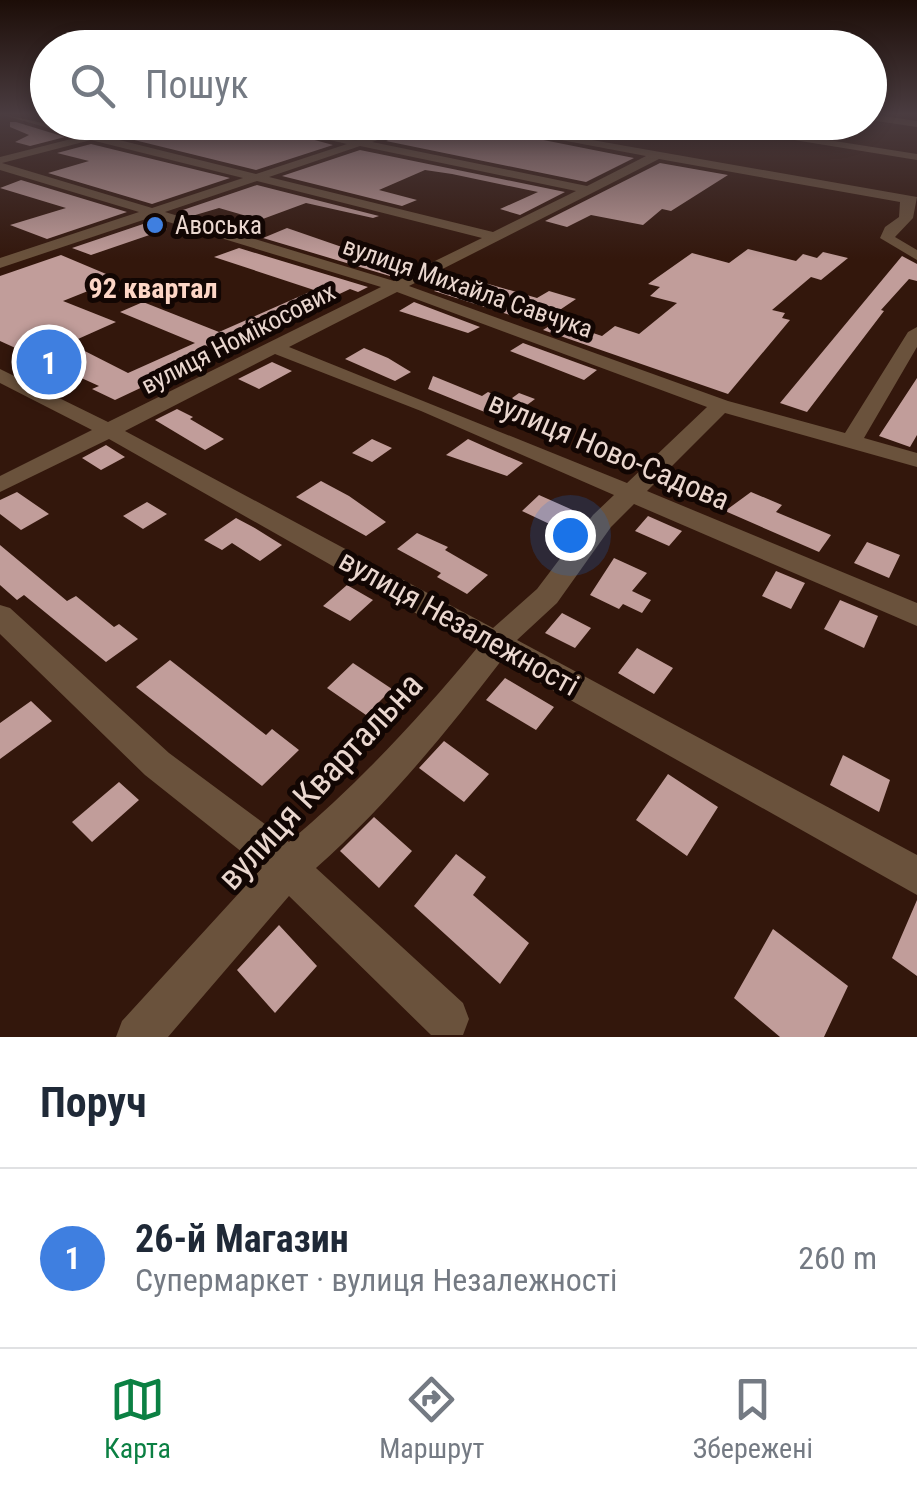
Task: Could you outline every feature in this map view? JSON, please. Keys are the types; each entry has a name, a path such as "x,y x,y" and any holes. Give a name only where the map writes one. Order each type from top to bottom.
{"street":[{"path":"204,162 496,238"},
{"path":"0,264 301,162"},
{"path":"458,162 589,190"},
{"name":"вулиця Номікосових","path":"0,485 645,162"},
{"path":"694,162 912,201 906,218 890,230 887,238 897,248 917,256"},
{"name":"вулиця Михайла Савчука","path":"0,163 397,287 721,405 917,460"},
{"path":"852,440 917,332"},
{"name":"вулиця Ново-Садова","path":"275,348 631,492 917,615"},
{"name":"вулиця Незалежності","path":"0,375 917,876"},
{"name":"вулиця Квартальна","path":"138,1037 290,866 335,827 546,596 602,520 721,405"},
{"path":"0,616 157,764 290,866 313,896 447,1018"}],"building":[{"path":"84,162 166,162 230,178 152,204 48,173"},
{"path":"225,162 279,162 256,170"},
{"path":"323,162 420,162 565,192 520,215 500,209 538,192 452,174 425,170 379,190 417,200 402,206 282,176"},
{"path":"490,162 625,162 586,182"},
{"path":"660,163 728,175 671,211 662,209 643,225 591,215 567,227 545,221"},
{"path":"21,180 127,212 47,239 10,225 66,208 0,188"},
{"path":"257,185 379,216 373,218 306,203 260,220 219,208 192,216 177,212"},
{"path":"152,221 167,229 91,255 72,248"},
{"path":"287,228 411,265 390,276 263,238"},
{"path":"239,248 368,287 358,292 350,289 115,400 92,389 99,386 0,341 0,276 61,255 118,279 63,301 116,322 69,343 128,373 195,343 120,312 143,302 219,332 314,290 214,257"},
{"path":"748,249 796,261 803,254 817,258 823,252 848,258 821,280 811,277 772,310 785,313 782,318 790,320 728,394 543,330 557,321 602,336 615,326 639,334 677,303 650,296 660,287 648,284 692,253 729,263"},
{"path":"902,256 917,264 917,281 909,279 881,310 884,311 807,412 780,403"},
{"path":"461,276 537,298 549,291 576,299 539,324 434,291"},
{"path":"414,302 480,327 468,333 399,311"},
{"path":"523,343 597,370 584,380 510,351"},
{"path":"364,348 411,372 395,381 345,359"},
{"path":"272,362 292,371 259,389 238,379"},
{"path":"433,376 482,396 488,392 508,401 519,393 535,399 523,408 551,420 534,432 428,389"},
{"path":"917,378 917,435 910,447 879,436"},
{"path":"177,409 224,439 205,450 155,420"},
{"path":"372,439 392,448 372,462 352,453"},
{"path":"468,439 523,463 507,476 446,455"},
{"path":"600,441 631,452 618,467 587,455"},
{"path":"106,445 125,457 101,470 82,458"},
{"path":"321,481 386,522 366,536 296,497"},
{"path":"17,492 49,514 21,530 0,514 0,500"},
{"path":"751,492 782,505 776,512 831,535 819,552 725,511"},
{"path":"539,495 575,511 558,528 522,511"},
{"path":"147,502 167,514 143,529 123,516"},
{"path":"648,516 682,531 669,546 635,531"},
{"path":"236,518 282,545 260,561 232,543 222,550 204,540"},
{"path":"417,533 448,547 445,550 488,575 467,594 437,577 441,573 397,549"},
{"path":"867,542 900,555 889,578 854,563"},
{"path":"0,545 67,601 76,596 114,627 119,624 138,639 106,662 24,595 17,600 0,585"},
{"path":"614,558 647,573 632,591 651,600 642,613 623,604 619,609 590,595"},
{"path":"776,571 805,583 791,609 762,596"},
{"path":"347,585 373,600 350,621 323,606"},
{"path":"840,600 878,616 864,648 824,629"},
{"path":"562,613 591,628 575,648 545,633"},
{"path":"637,648 673,668 654,694 618,673"},
{"path":"170,660 266,735 272,729 299,750 262,786 136,687"},
{"path":"353,663 392,689 366,715 327,688"},
{"path":"505,678 554,707 536,730 486,700"},
{"path":"31,701 52,721 0,759 0,723"},
{"path":"444,741 489,774 464,802 419,768"},
{"path":"843,755 890,780 879,812 830,785"},
{"path":"668,774 718,807 687,856 636,820"},
{"path":"119,782 139,800 92,842 72,822"},
{"path":"374,817 412,851 379,888 340,851"},
{"path":"456,854 486,877 473,895 529,943 500,984 414,906"},
{"path":"917,900 917,976 892,958"},
{"path":"279,925 317,966 275,1013 237,970"},
{"path":"773,929 848,986 824,1037 780,1037 734,998"}],"place":[{"name":"Авоська","path":"155,225"},
{"name":"26-й Магазин","path":"49,362"}],"district":[{"name":"92 квартал","path":"153,288"}]}
